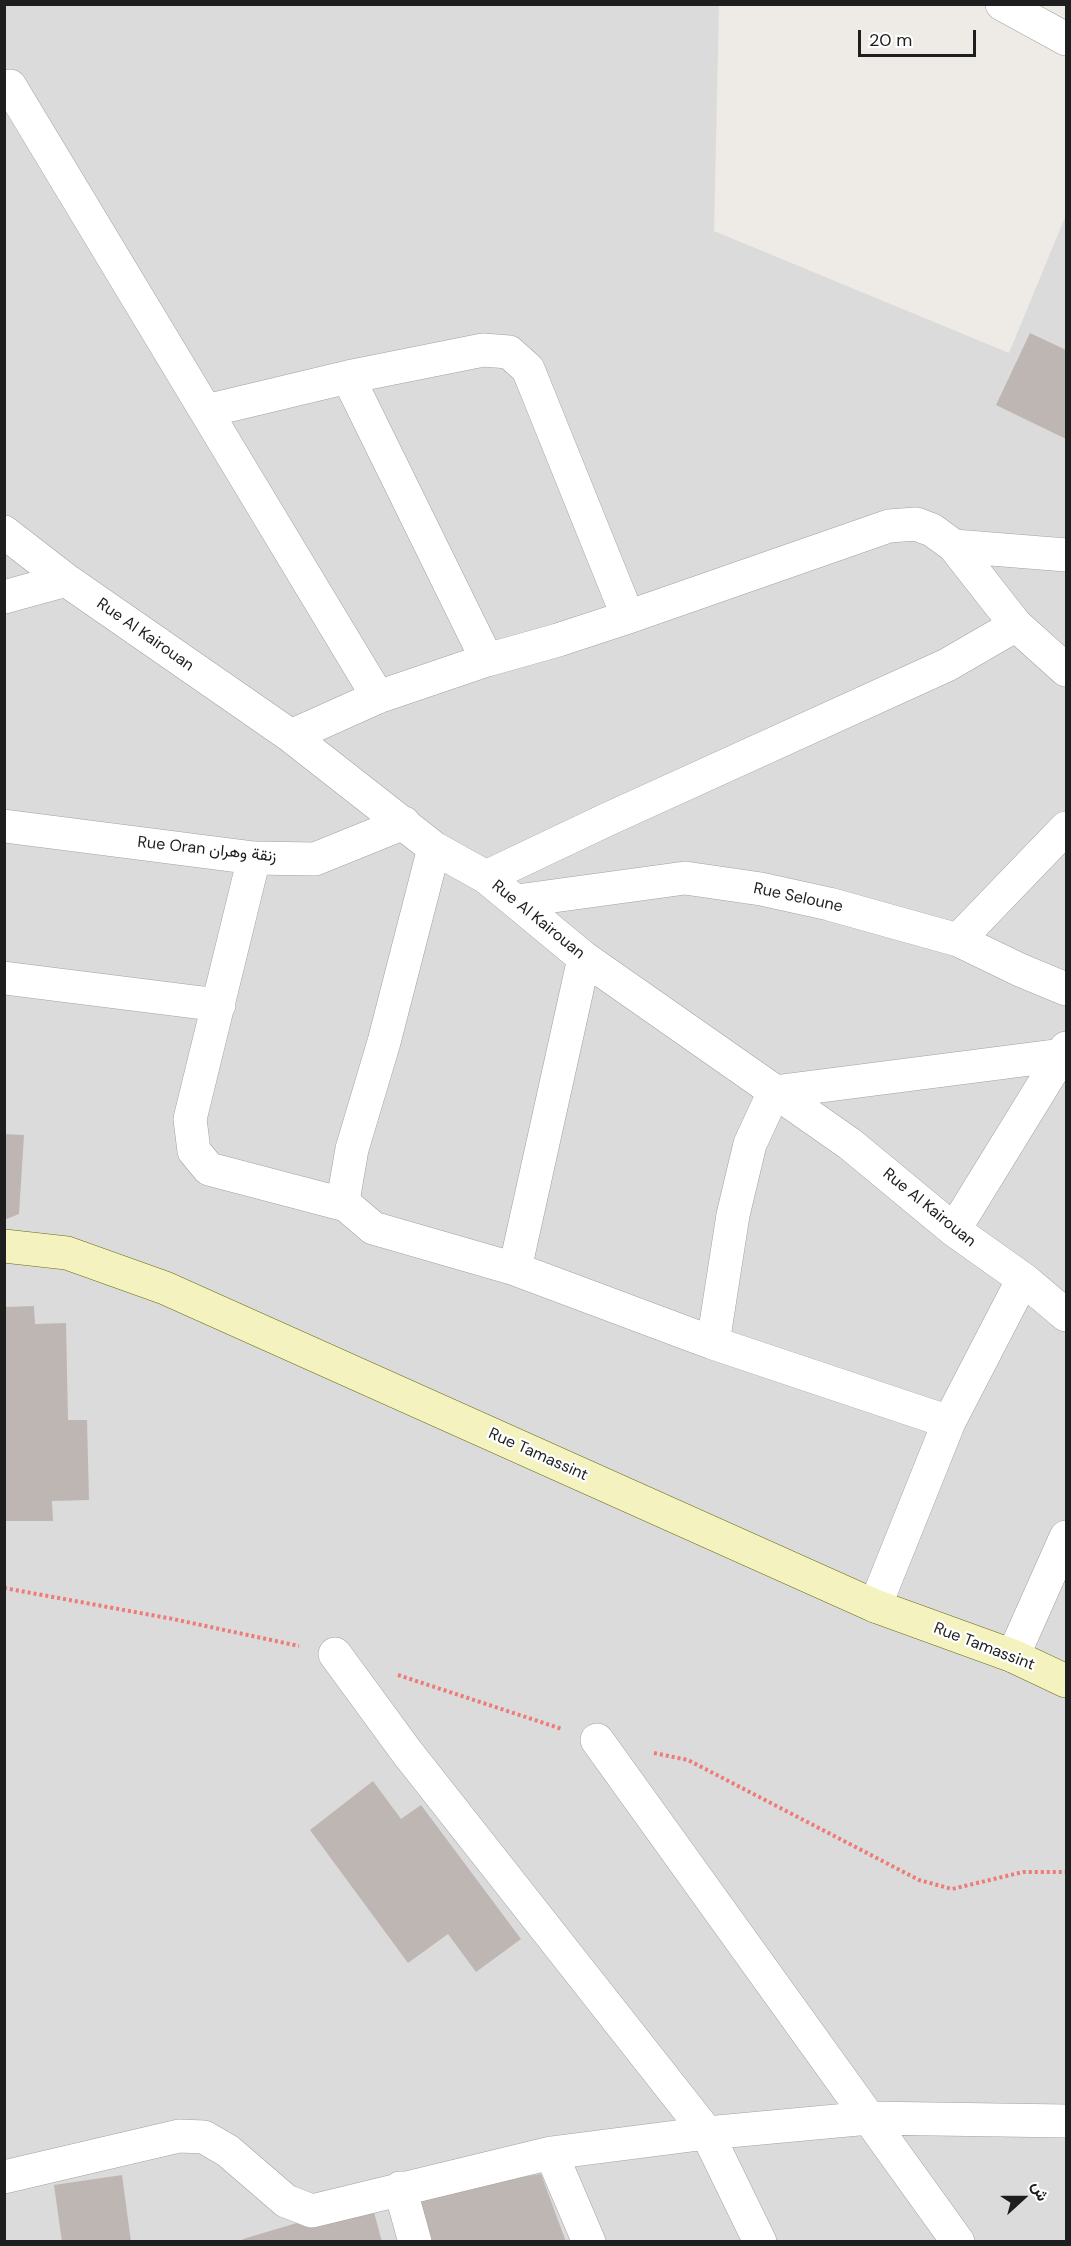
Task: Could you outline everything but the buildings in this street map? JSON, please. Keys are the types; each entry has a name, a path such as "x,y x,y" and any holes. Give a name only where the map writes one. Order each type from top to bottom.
{"main road":[{"name":"Rue Tamassint","path":"4,1245 68,1253 165,1288 875,1606 1013,1656 1066,1681"}],"street":[{"path":"1002,4 1066,39"},
{"path":"4,98 10,86 378,697"},
{"path":"206,411 348,377 483,350 509,352 528,369 628,617"},
{"path":"348,377 487,660"},
{"path":"291,736 378,697 487,660 628,617 889,526 916,524 932,530 954,546 1016,625 1066,670"},
{"name":"Rue Al Kairouan","path":"4,532 66,580 291,736 434,848 486,878 584,958 850,1144 954,1230 1023,1279 1066,1315"},
{"path":"954,546 1066,555"},
{"path":"4,597 66,580"},
{"path":"486,878 606,820 947,665 1016,625"},
{"name":"Rue Oran زنقة وهران","path":"4,826 254,858 315,859 404,823"},
{"path":"958,940 1066,828"},
{"path":"346,1205 344,1195 352,1149 384,1042 434,848"},
{"path":"254,858 190,1119 194,1151 209,1169 346,1205 373,1228 515,1269 713,1343 949,1422"},
{"name":"Rue Seloune","path":"517,901 685,878 761,889 829,903 958,940 1066,989"},
{"path":"515,1269 584,958"},
{"path":"4,978 219,1005"},
{"path":"713,1343 733,1215 750,1144 774,1092 1064,1051"},
{"path":"954,1230 1064,1051"},
{"path":"875,1606 949,1422 1023,1279"},
{"path":"1013,1656 1066,1537"},
{"path":"335,1654 406,1751 707,2133 760,2241"},
{"path":"597,1740 958,2241"},
{"path":"4,2177 179,2136 204,2137 228,2151 286,2201 312,2211 551,2153 707,2133 869,2118 1066,2121"},
{"path":"551,2153 589,2241"},
{"path":"400,2188 415,2241"}],"path":[{"path":"4,1588 173,1619 335,1654"},
{"path":"392,1672 597,1740 688,1760 919,1880 952,1889 1023,1872 1066,1872"}],"shaded area":[{"path":"5,5 719,5 714,231 1009,353 1066,215 1066,2241 5,2242"}]}
